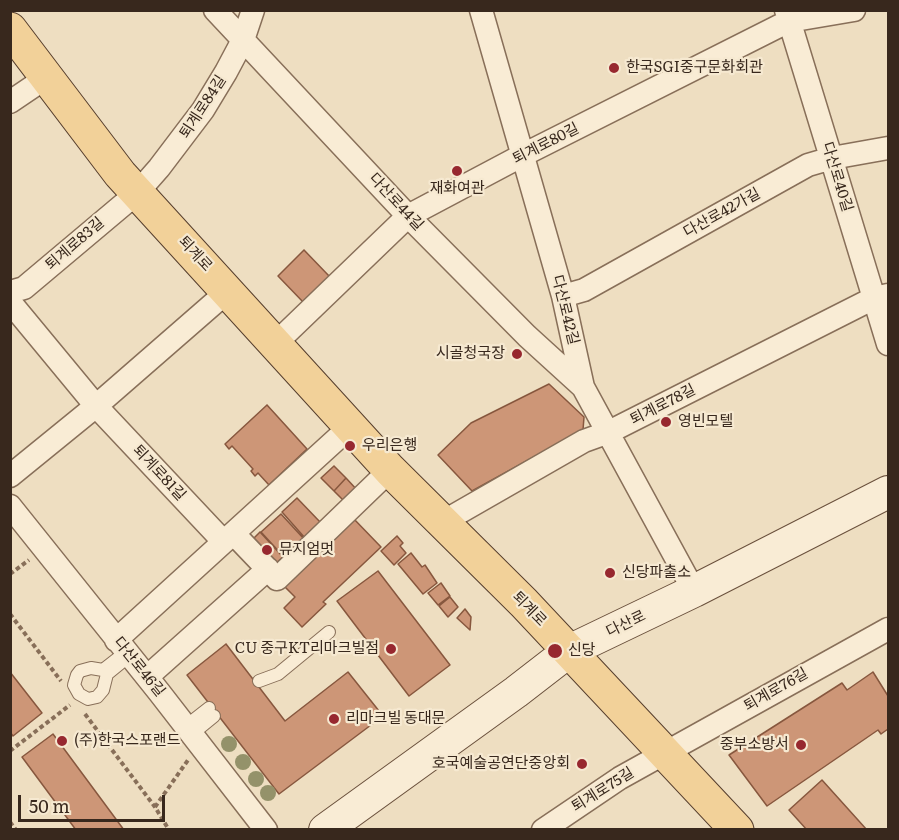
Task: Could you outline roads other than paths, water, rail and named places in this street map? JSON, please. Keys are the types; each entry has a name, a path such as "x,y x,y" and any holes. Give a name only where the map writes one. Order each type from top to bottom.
{"main road":[{"name":"퇴계로","path":"10,29 120,174 137,193 390,470 524,603 737,830"},
{"name":"다산로","path":"325,830 569,651 694,591 888,492"}],"street":[{"name":"다산로44길","path":"215,10 408,216 527,336 583,387"},
{"name":"퇴계로84길","path":"137,193 179,144 203,110 243,40 253,10"},
{"name":"다산로42길","path":"481,10 563,296 583,387 694,591"},
{"name":"퇴계로80길","path":"276,343 408,216 787,16 854,10"},
{"name":"다산로40길","path":"787,16 832,158 881,296 888,344"},
{"path":"10,102 47,77"},
{"name":"다산로42가길","path":"563,296 584,290 808,165 832,158 888,148"},
{"name":"퇴계로83길","path":"10,292 24,288 137,193"},
{"path":"10,477 96,406 228,291"},
{"name":"퇴계로78길","path":"441,523 585,441 609,432 881,296"},
{"name":"퇴계로81길","path":"10,302 96,406 228,537 272,574"},
{"path":"124,650 228,537 351,426"},
{"path":"147,677 272,574 390,470"},
{"name":"다산로46길","path":"10,506 266,830"},
{"name":"퇴계로76길","path":"665,754 888,629"},
{"name":"퇴계로75길","path":"543,830 620,778 665,754"}],"lane":[{"path":"256,677 278,674 328,632"},
{"path":"124,650 107,674 103,690 97,697 88,699 79,694 74,685 80,671 91,668 103,670 124,650"},
{"path":"189,730 211,712"}],"place":[{"name":"한국SGI중구문화회관","path":"614,68"},
{"name":"재화여관","path":"457,171"},
{"name":"시골청국장","path":"517,354"},
{"name":"영빈모텔","path":"666,422"},
{"name":"우리은행","path":"350,446"},
{"name":"뮤지엄멋","path":"267,550"},
{"name":"신당파출소","path":"610,573"},
{"name":"CU 중구KT리마크빌점","path":"391,649"},
{"name":"신당","path":"555,651"},
{"name":"리마크빌 동대문","path":"334,719"},
{"name":"(주)한국스포랜드","path":"62,741"},
{"name":"중부소방서","path":"801,745"},
{"name":"호국예술공연단중앙회","path":"582,764"}]}
